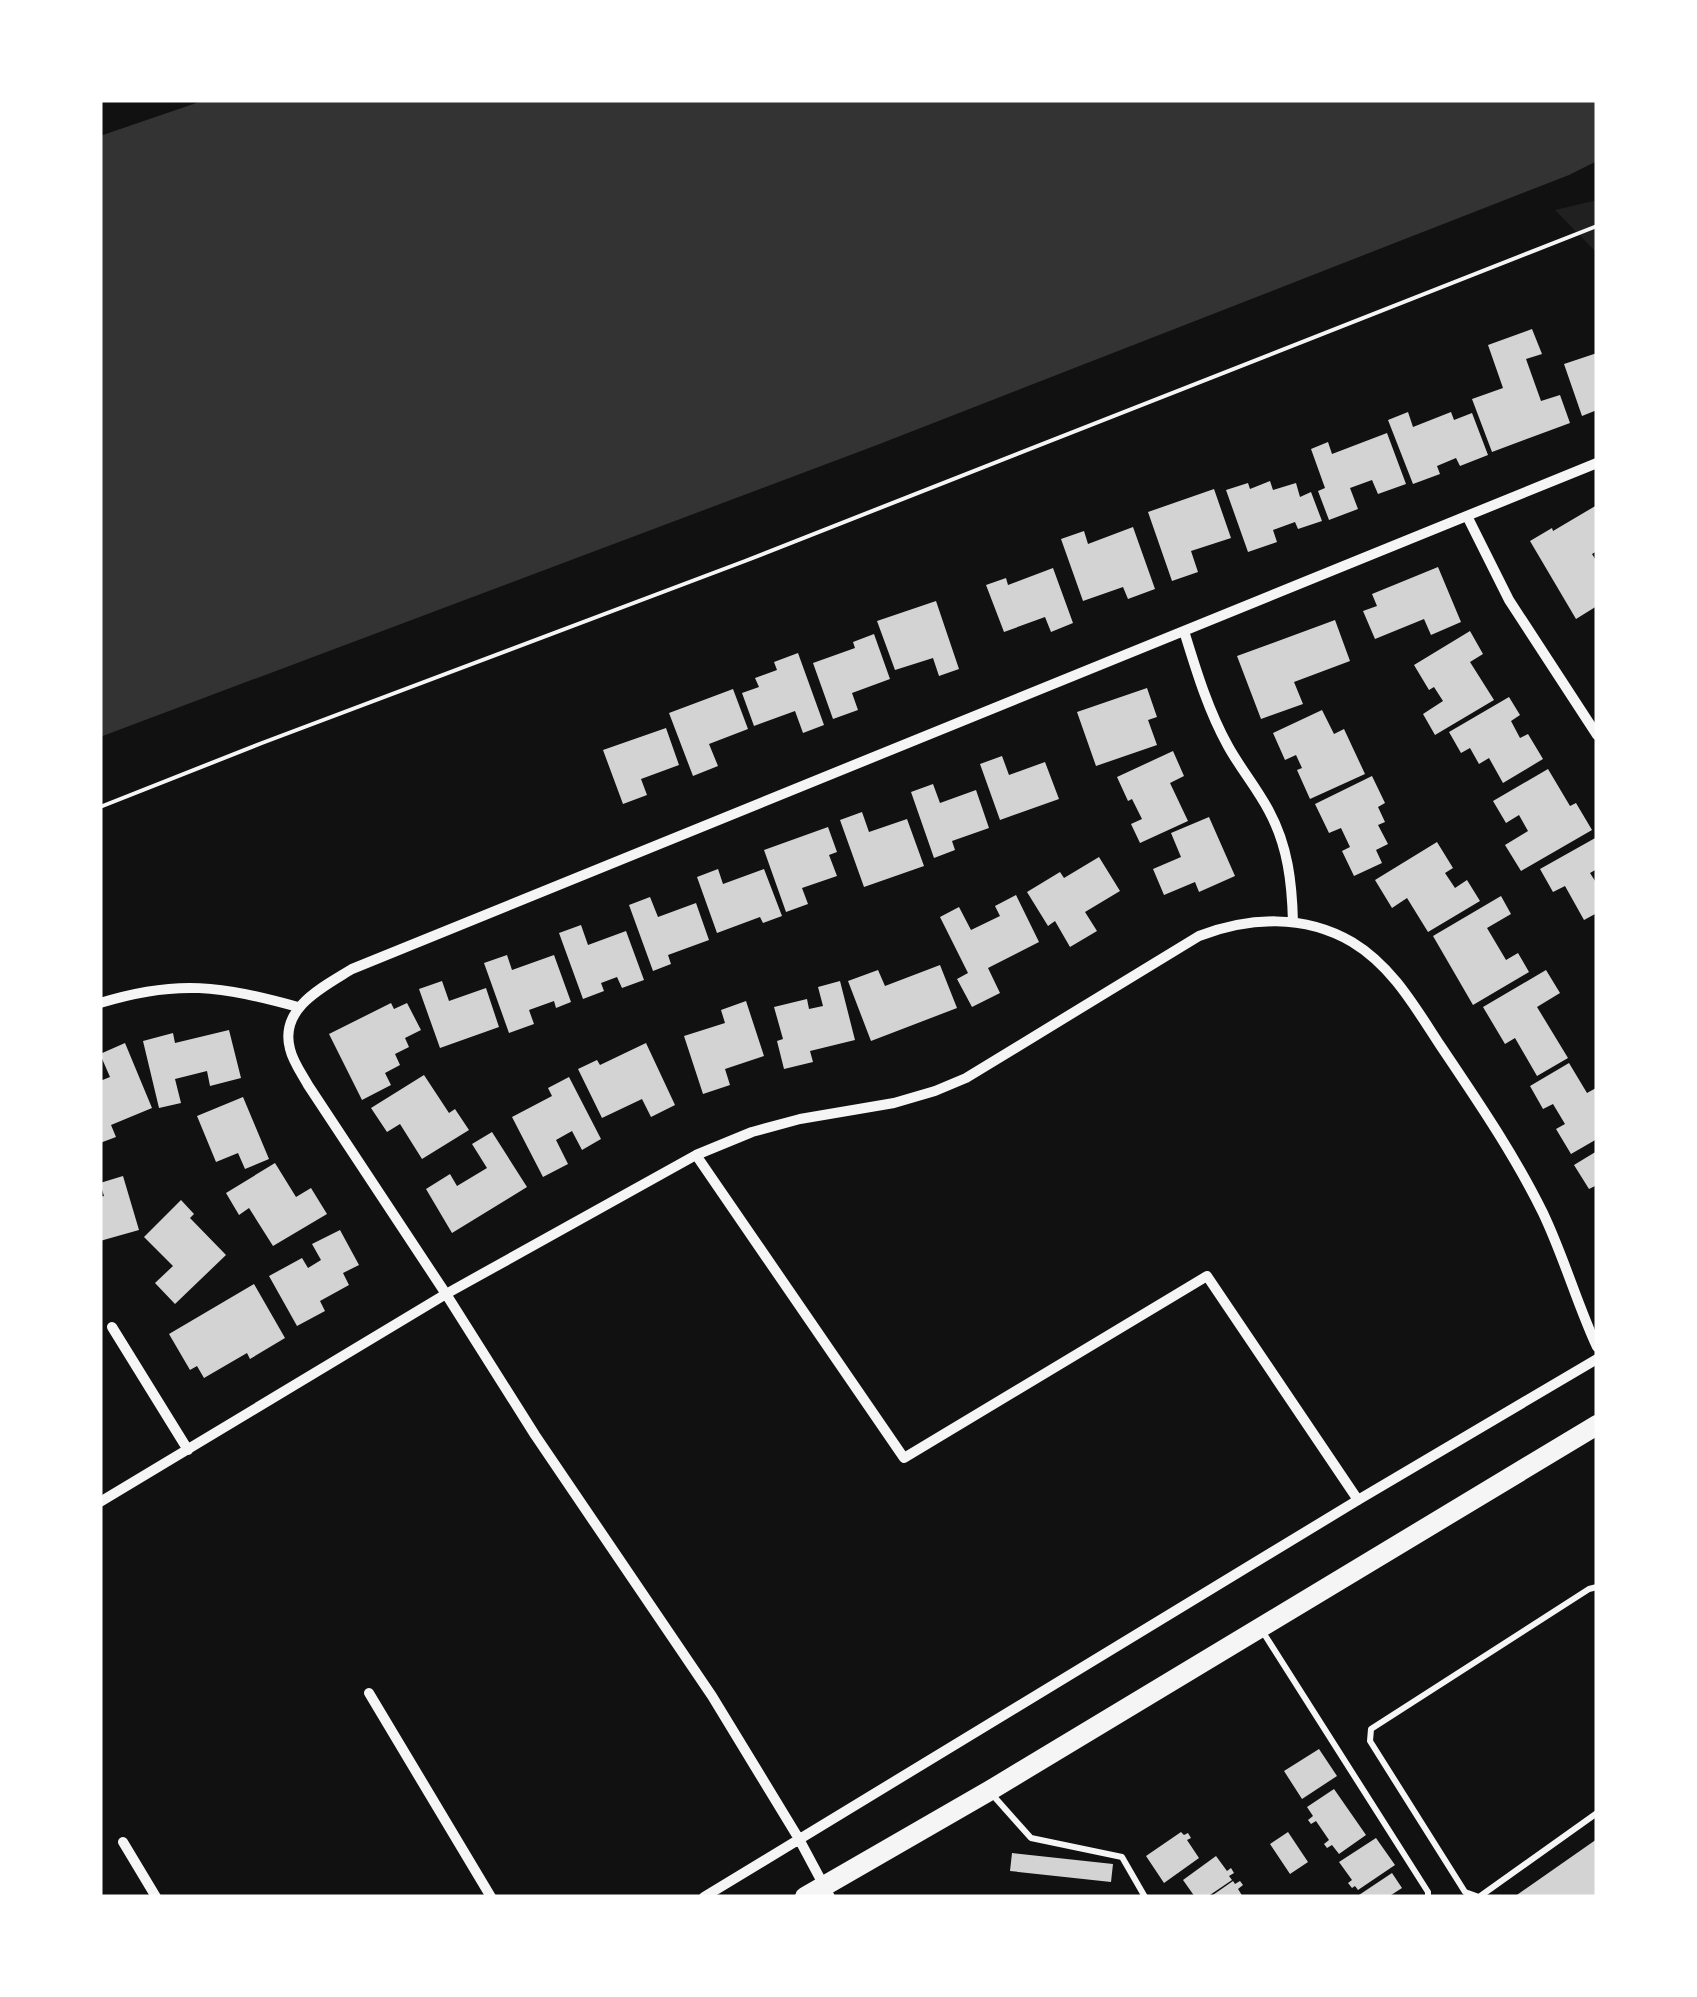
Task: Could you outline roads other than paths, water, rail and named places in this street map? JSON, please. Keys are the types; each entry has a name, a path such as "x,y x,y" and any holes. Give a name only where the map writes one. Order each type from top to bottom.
{"main road":[{"path":"820,1893 1597,1425"}],"street":[{"path":"820,1893 799,1839 712,1696 535,1435 308,1085 290,1052 288,1033 293,1015 320,989 352,969 1597,463"},
{"path":"1467,516 1509,600 1597,735"},
{"path":"1184,631 1204,696 1227,744 1270,813 1286,850 1293,922"},
{"path":"100,1502 446,1294 696,1154 752,1132 800,1119 894,1103 966,1078 1198,936 1259,920 1321,928 1352,942 1380,962 1402,988 1504,1140 1569,1272 1597,1347"},
{"path":"100,1003 132,993 206,987 243,992 298,1008"},
{"path":"696,1154 904,1458 1207,1276 1358,1500"},
{"path":"112,1326 188,1450"},
{"path":"704,1897 1358,1500 1597,1360"},
{"path":"369,1693 492,1897"},
{"path":"122,1842 156,1897"}],"lane":[{"path":"1597,1587 1371,1729 1370,1741 1465,1892 1479,1897 1597,1813"},
{"path":"1260,1628 1428,1897"},
{"path":"989,1791 1031,1838 1122,1857 1145,1897"}]}
